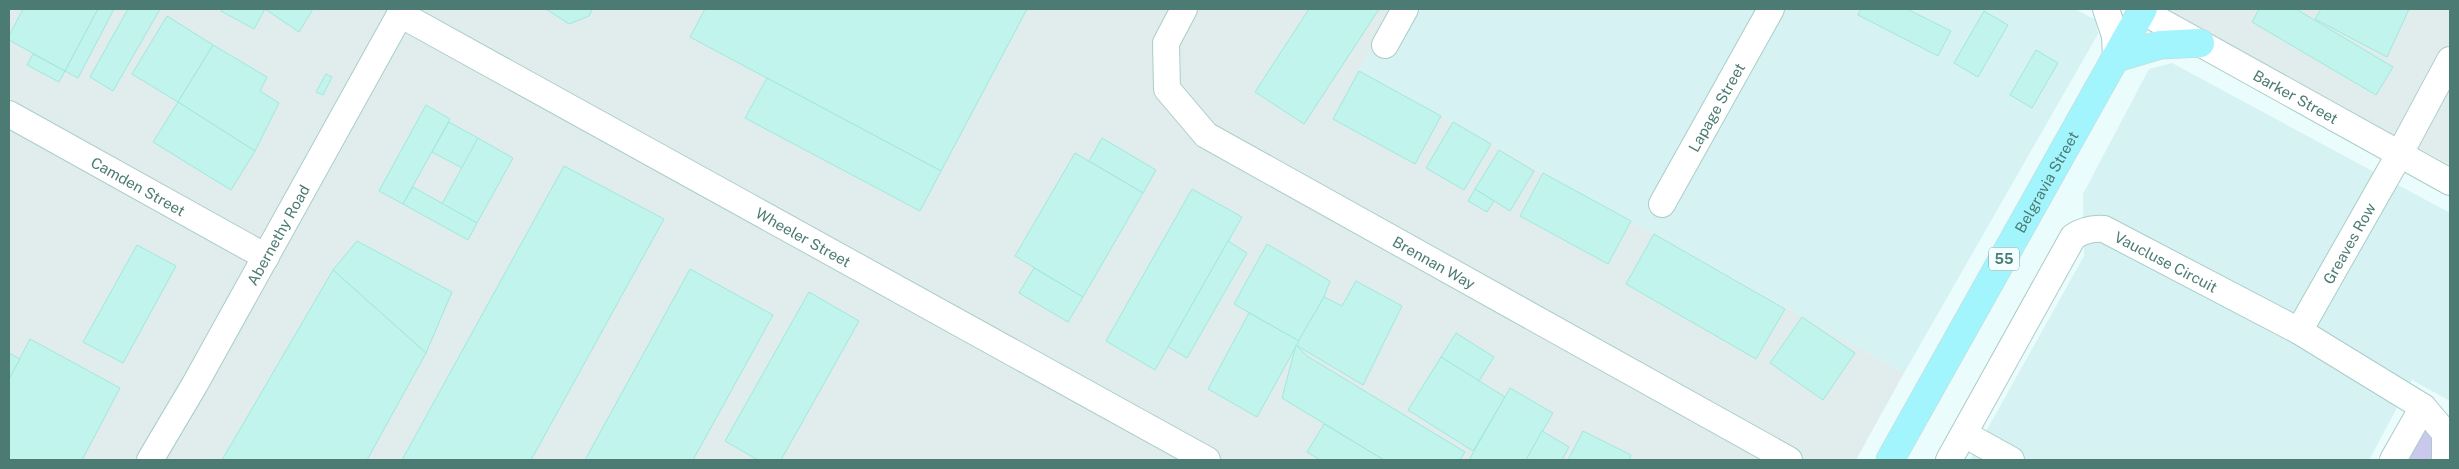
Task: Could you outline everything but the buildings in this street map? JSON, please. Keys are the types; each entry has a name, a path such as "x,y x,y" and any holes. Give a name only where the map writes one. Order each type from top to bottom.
{"main road":[{"name":"Belgravia Street","path":"1890,460 2143,10"},
{"path":"2116,58 2160,45 2200,43"}],"street":[{"name":"Brennan Way","path":"1184,9 1166,43 1167,89 1206,135 1789,460"},
{"path":"1385,44 1405,9"},
{"name":"Lapage Street","path":"1662,204 1770,9"},
{"path":"2106,9 2115,36 2116,58"},
{"name":"Barker Street","path":"2143,10 2450,182"},
{"name":"Abernethy Road","path":"150,460 195,384 402,12"},
{"name":"Wheeler Street","path":"402,12 1207,460"},
{"name":"Greaves Row","path":"2299,331 2399,155 2450,60"},
{"name":"Camden Street","path":"9,114 266,257"},
{"name":"Vaucluse Circuit","path":"1949,460 2073,237 2091,228 2104,229 2299,331 2423,407 2444,433 2445,460"},
{"path":"2393,460 2423,407"},
{"path":"1964,434 2012,460"}],"shaded area":[{"path":"9,9 1392,9 1359,71 1904,373 1856,460 9,460"},
{"path":"1392,9 2075,9 2096,20 2098,34 1904,373 1359,71"},
{"path":"2155,9 2450,9 2450,165"},
{"path":"2172,63 2450,213 2450,401 2412,380 2369,460 1970,460 2084,256 2083,194 2149,69"},
{"path":"2423,407 2445,460 2393,460"}]}
